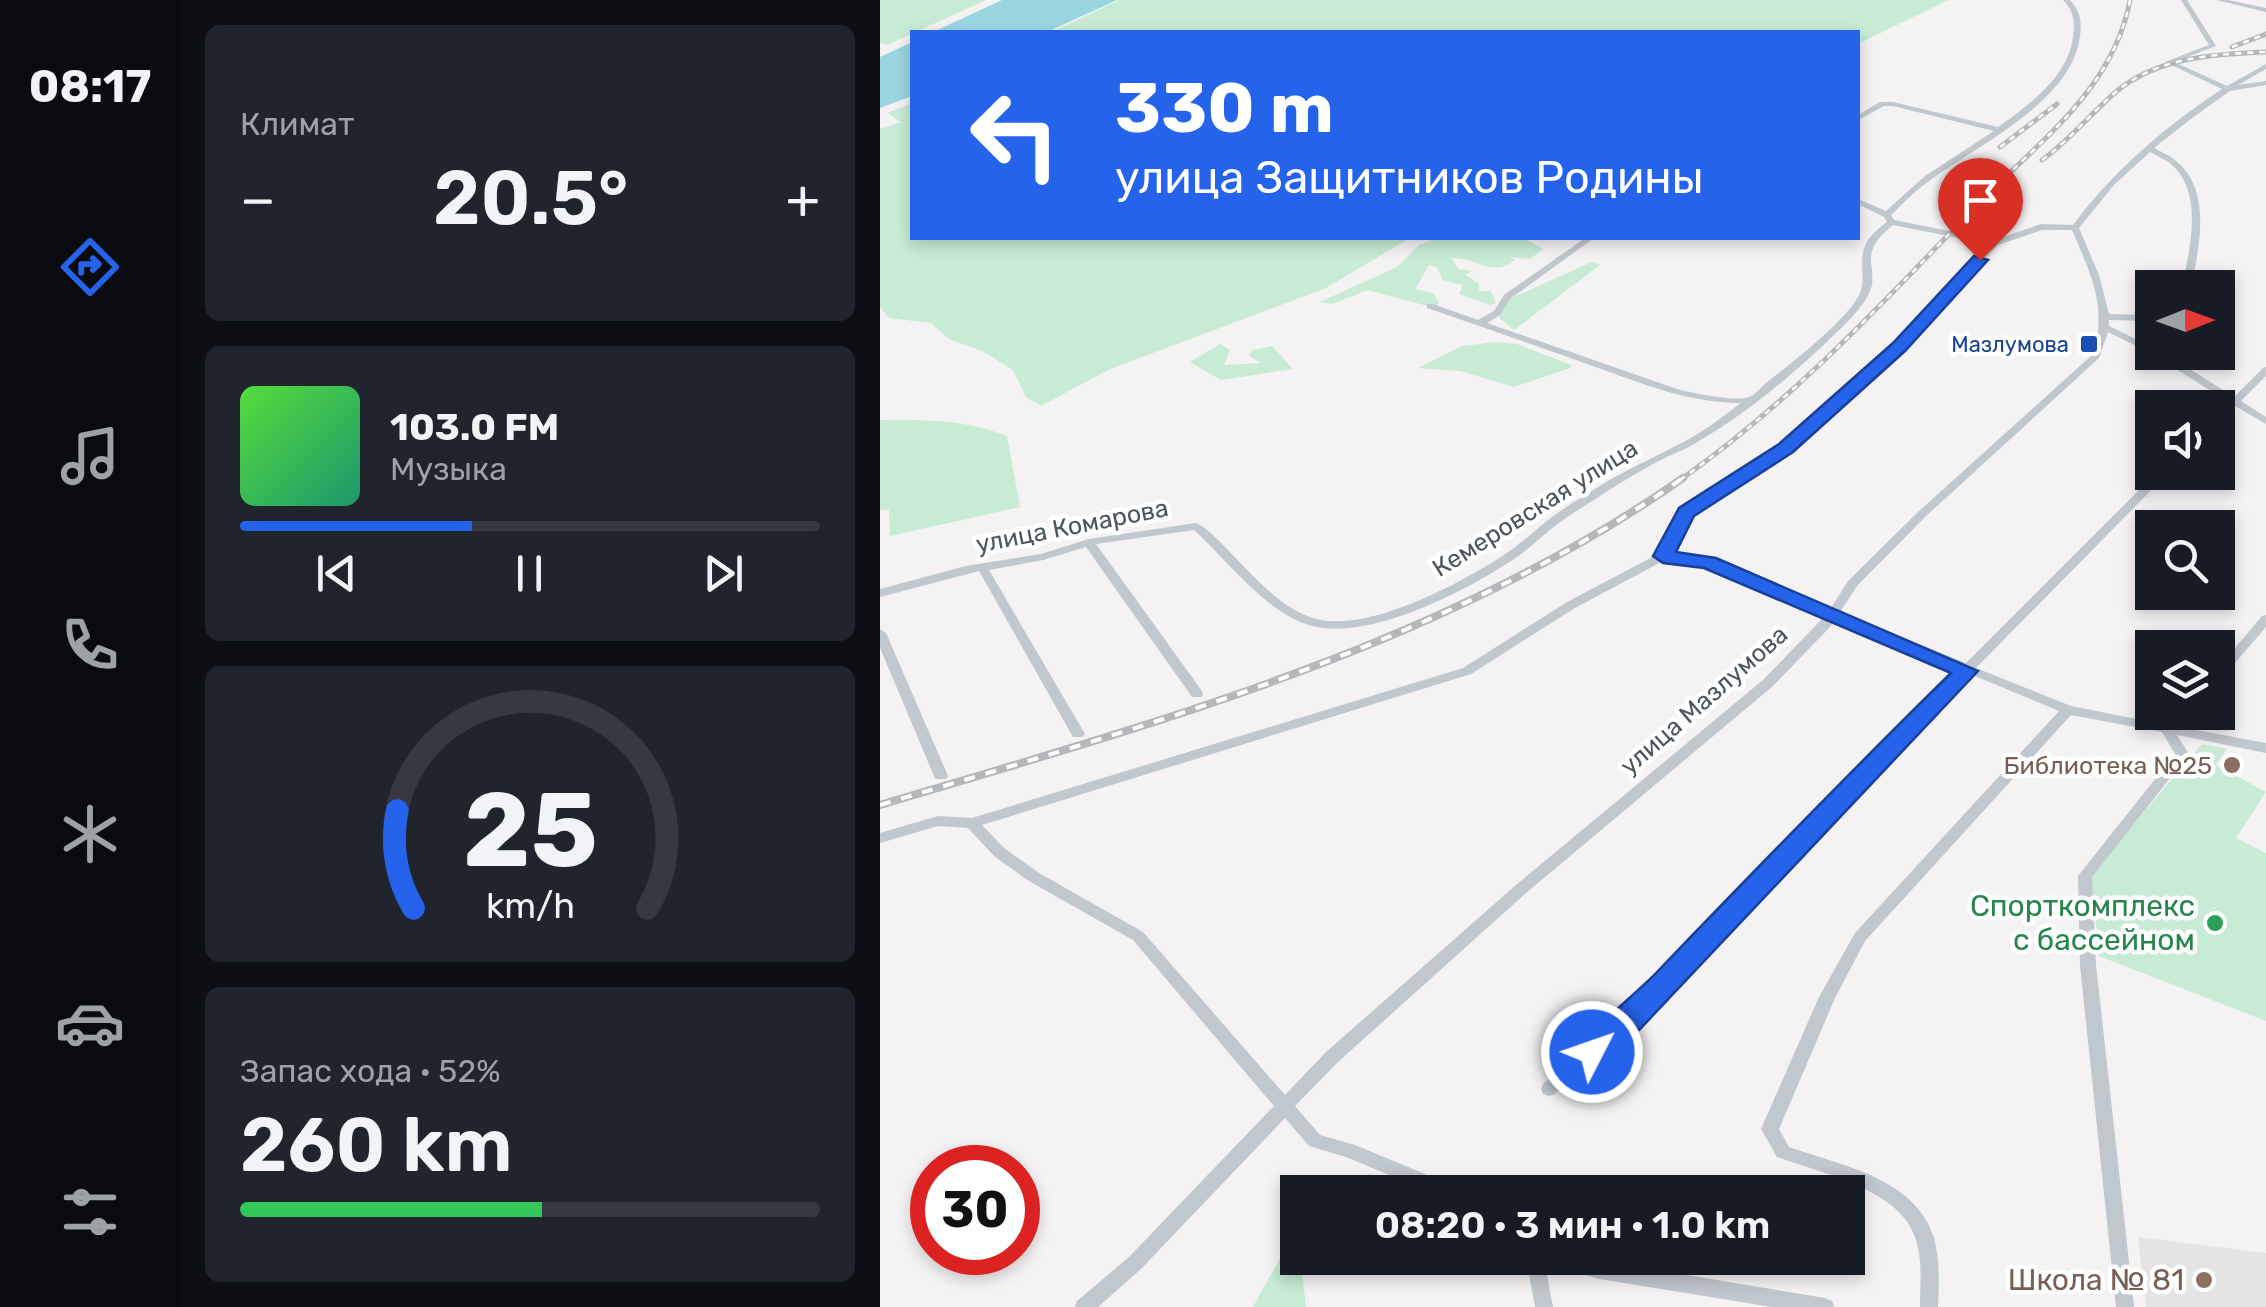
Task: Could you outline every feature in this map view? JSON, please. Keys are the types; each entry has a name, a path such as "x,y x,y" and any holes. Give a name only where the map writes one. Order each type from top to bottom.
{"street":[{"name":"Кемеровская улица","path":"1300,618 1316,624 1336,624 1433,600 1512,555 1551,522 1636,469 1701,436 1749,400 1855,308 1872,273 1865,247 1869,238 1928,178 2002,130 2058,78 2078,40 2076,11 2066,0"},
{"path":"2185,0 2213,46 2168,62 2227,90 2266,83"},
{"path":"2219,0 2266,10"},
{"path":"2135,339 2106,322 2076,228 2089,206 2152,150 2227,90 2266,66"},
{"path":"1860,117 1883,104 1893,104 2002,130"},
{"path":"2152,150 2174,160 2184,173 2198,209 2189,270"},
{"path":"1860,202 1889,218 1995,243"},
{"path":"880,838 938,821 972,823 1182,763 1234,742 1468,671 1570,605 1663,556 1686,512 1786,448 1899,347 1995,243 2041,227 2076,228"},
{"path":"1477,324 1497,313 1507,297 1587,240"},
{"path":"1430,306 1678,392 1713,400 1749,400"},
{"path":"2106,322 2135,319"},
{"name":"улица Мазлумова","path":"1084,1307 1135,1263 1286,1104 1521,888 1768,683 1816,635 1852,584 1920,516 2096,356 2106,322"},
{"path":"2185,370 2217,390"},
{"path":"2235,400 2266,370"},
{"path":"2235,402 2266,420"},
{"path":"1550,1089 1629,1020 1814,823 2146,490"},
{"name":"улица Комарова","path":"880,594 1089,542 1196,526 1231,555 1275,605 1300,618"},
{"path":"1089,542 1197,694"},
{"path":"1663,556 1709,562 2068,710 2266,748"},
{"path":"982,569 1078,734"},
{"path":"2235,655 2266,619"},
{"path":"880,633 941,776"},
{"path":"1929,1307 1928,1238 1909,1206 1890,1191 1782,1152 1770,1129 1827,997 1860,938 2068,710"},
{"path":"2124,1307 2088,965 2085,876 2182,754 2168,732"},
{"path":"972,823 1000,852 1034,877 1138,936 1315,1140 1408,1175"},
{"path":"1538,1275 1544,1307"},
{"path":"1630,1275 1825,1307"}],"shaded area":[{"name":"Школа № 81","path":"2138,1237 2266,1253 2266,1307 2146,1307"}],"green space":[{"path":"880,0 986,0 920,30 910,30 910,35 887,45 880,43"},
{"path":"1119,0 1948,0 1860,43 1860,30 1056,30"},
{"path":"910,104 910,240 1407,240 1326,288 1110,369 1041,406 1026,397 1013,370 982,351 949,339 931,323 889,318 880,307 880,129 901,122 887,113"},
{"path":"1432,240 1527,240 1543,249 1530,259 1510,257 1515,260 1498,267 1451,258 1459,269 1473,271 1465,275 1479,284 1479,291 1491,291 1496,303 1489,305 1459,294 1463,285 1443,280 1437,267 1429,265 1415,289 1433,293 1439,302 1435,308 1368,290 1332,304 1320,302 1397,267 1419,245"},
{"path":"1592,262 1600,265 1514,330 1499,318 1505,301"},
{"path":"1220,344 1230,350 1224,365 1261,363 1249,356 1252,350 1272,346 1293,369 1221,380 1190,362"},
{"path":"1517,344 1571,365 1514,387 1460,371 1418,368 1462,346"},
{"path":"880,420 945,422 1007,436 1020,507 890,536 889,510 880,510"},
{"path":"2202,744 2227,749 2216,765 2266,792 2236,838 2266,853 2266,1021 2099,956 2091,874"},
{"path":"1280,1258 1280,1275 1302,1275 1306,1307 1253,1307"}],"water":[{"path":"1002,0 1117,0 1051,30 937,30"},
{"path":"910,43 910,97 880,108 880,57"}],"railway":[{"path":"1681,479 1797,386 2046,138 2107,62 2121,33 2130,0"},
{"path":"2232,47 2266,34"},
{"path":"2042,160 2117,91 2150,71 2207,56 2266,52"},
{"path":"2000,147 2057,104"},
{"path":"880,805 1192,710 1397,633 1496,588 1591,537 1681,479"}],"place":[{"name":"Мазлумова","path":"2089,344"},
{"name":"Библиотека №25","path":"2232,765"},
{"name":"Спорткомплекс с бассейном","path":"2215,923"},
{"name":"Школа № 81","path":"2204,1280"}],"route":[{"path":"1592,1052 1629,1020 1814,823 1966,671 1709,562 1663,556 1686,512 1729,489 1786,448 1899,347 1980,260"}]}
